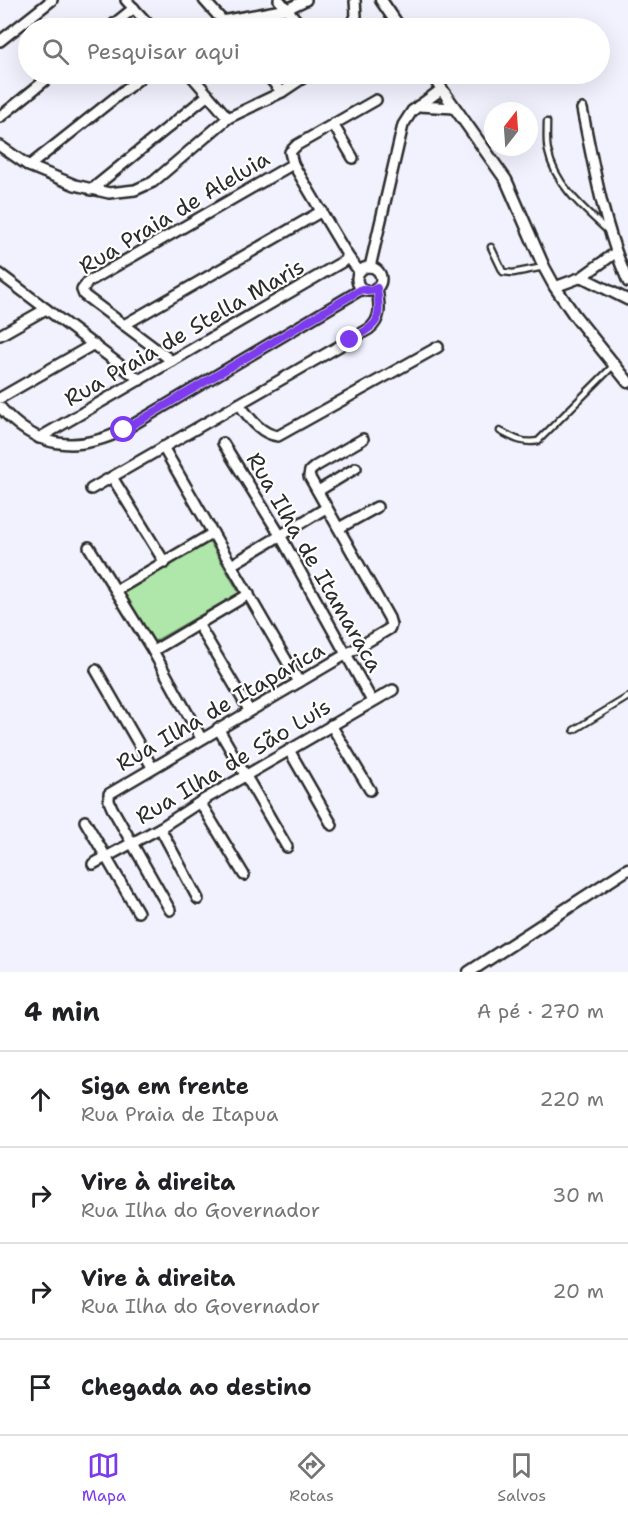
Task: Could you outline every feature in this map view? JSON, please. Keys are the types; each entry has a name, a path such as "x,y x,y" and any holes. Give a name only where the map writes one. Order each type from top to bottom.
{"street":[{"path":"29,18 52,0"},
{"path":"126,0 143,18"},
{"path":"204,0 219,18"},
{"path":"279,0 295,18"},
{"path":"252,18 287,9 306,0"},
{"path":"355,0 355,18"},
{"path":"381,0 393,18"},
{"path":"122,18 134,8"},
{"path":"0,41 18,27"},
{"path":"0,117 41,84"},
{"path":"29,166 132,84"},
{"path":"199,84 228,118"},
{"path":"275,84 282,92"},
{"path":"0,146 29,166 56,179 91,190 121,193 153,182 228,118 294,84"},
{"path":"438,84 506,180 544,267 555,286 571,311 628,382"},
{"path":"370,267 403,125 407,116 442,89"},
{"path":"91,190 208,95"},
{"path":"359,271 293,164 290,154 291,149 376,100"},
{"path":"418,106 455,108"},
{"path":"582,109 592,152 597,189 615,253 628,282"},
{"path":"333,124 352,158"},
{"name":"Rua Praia de Aleluia","path":"172,362 84,295 82,290 85,284 293,164"},
{"path":"124,325 322,211"},
{"path":"555,286 582,278 615,253"},
{"name":"Rua Praia de Stella Maris","path":"39,438 349,258"},
{"path":"362,289 356,279 359,271 370,267"},
{"path":"0,407 21,427 39,438 63,445 95,441 114,435 362,289 370,291 377,288 381,282 380,273 370,267"},
{"path":"0,274 140,380"},
{"path":"582,278 628,300"},
{"path":"91,489 373,326 380,311 377,288"},
{"path":"0,335 46,309"},
{"path":"0,398 94,344"},
{"path":"239,404 258,427 273,436 278,436 438,346"},
{"path":"363,439 312,469 309,476 339,528 377,507"},
{"name":"Rua Ilha de Itamaraca","path":"223,444 280,535 372,701"},
{"path":"163,447 233,564 299,682"},
{"path":"315,487 356,468"},
{"path":"112,477 165,563"},
{"path":"233,564 326,508"},
{"name":"Rua Ilha de Itaparica","path":"170,910 112,808 110,792 387,631 391,626 388,615 339,528"},
{"path":"117,590 213,533"},
{"path":"89,547 153,651 201,738"},
{"path":"153,651 249,594"},
{"path":"198,624 249,710"},
{"path":"96,669 153,767"},
{"name":"Rua Ilha de São Luís","path":"93,864 160,828 200,802 393,690"},
{"path":"331,725 370,790"},
{"path":"218,728 287,847"},
{"path":"289,750 332,825"},
{"path":"200,802 244,875"},
{"path":"85,821 138,912"},
{"path":"160,828 198,899"},
{"path":"470,972 628,869"}],"lane":[{"path":"547,122 547,150 554,169 579,204 610,233"},
{"path":"491,247 502,272 513,273 544,267"},
{"path":"500,431 520,441 529,443 538,441 614,365"},
{"path":"574,730 628,697"}],"green space":[{"path":"208,539 239,593 150,644 122,593"}],"route":[{"path":"124,430 362,289 374,291 377,288 380,311 376,322 350,340"}]}
